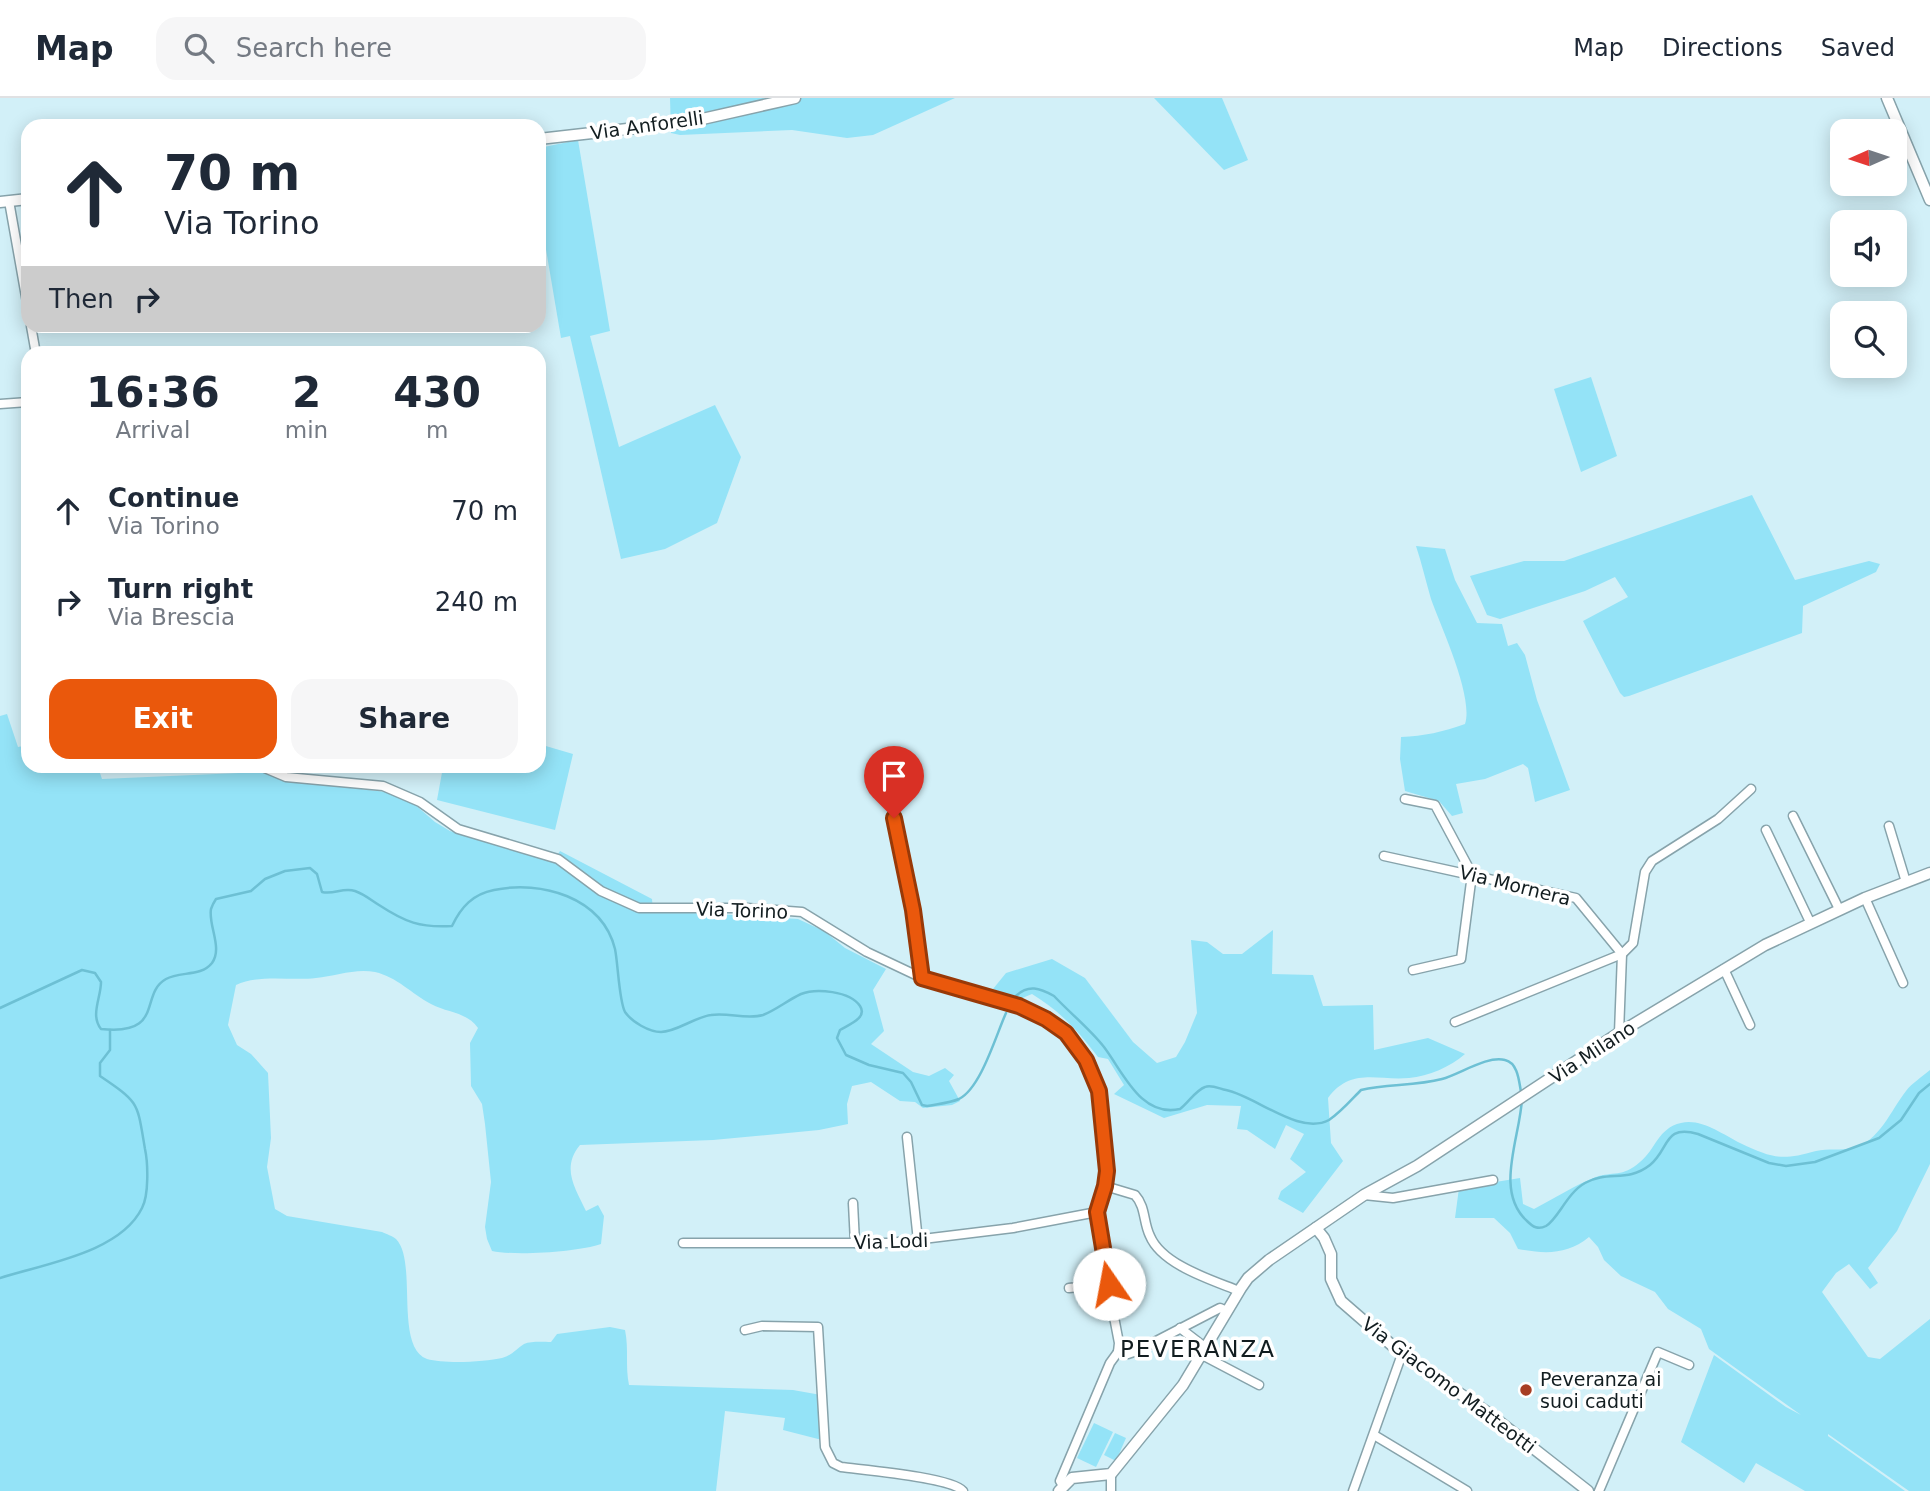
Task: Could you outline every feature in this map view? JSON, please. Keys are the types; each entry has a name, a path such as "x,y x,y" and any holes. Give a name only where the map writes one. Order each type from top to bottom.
{"street":[{"name":"Via Anforelli","path":"546,138 689,122 795,98"},
{"path":"1887,98 1930,200"},
{"path":"4,201 21,277"},
{"path":"0,404 21,402"},
{"name":"Via Torino","path":"277,773 286,777 383,786 420,802 458,829 558,859 601,891 639,908 747,908 802,912 867,951 922,978 1019,1006 1046,1019 1066,1033 1093,1072 1099,1091 1107,1171 1097,1212"},
{"path":"1455,1022 1622,954 1633,943 1645,872 1652,861 1718,819 1751,789"},
{"path":"1405,799 1435,806 1472,874 1461,959 1413,970"},
{"path":"1793,816 1839,909"},
{"path":"894,818 913,910 922,978"},
{"path":"1889,826 1906,882"},
{"path":"1766,830 1810,922"},
{"name":"Via Mornera","path":"1384,856 1576,898 1622,954"},
{"name":"Via Milano","path":"1111,1474 1182,1385 1248,1278 1269,1260 1364,1195 1418,1166 1619,1033 1724,969 1810,922 1930,873"},
{"path":"1865,898 1903,983"},
{"path":"1619,1033 1622,954"},
{"path":"1724,969 1751,1025"},
{"path":"908,1137 918,1241"},
{"path":"1364,1195 1393,1198 1493,1180"},
{"path":"1105,1186 1135,1195 1144,1211 1148,1233 1153,1242 1177,1263 1239,1292"},
{"path":"853,1203 855,1243"},
{"path":"1061,1488 1060,1481 1065,1469 1118,1352 1119,1343 1097,1212"},
{"name":"Via Lodi","path":"683,1243 918,1241 1013,1228 1097,1212"},
{"name":"Via Giacomo Matteotti","path":"1316,1228 1331,1254 1331,1279 1341,1301 1402,1354 1487,1412 1588,1491"},
{"path":"1069,1288 1109,1284"},
{"path":"1118,1352 1128,1354 1137,1351 1220,1308 1227,1311"},
{"path":"745,1330 762,1326 818,1327 825,1447 833,1463 841,1467 942,1481 960,1487 963,1491"},
{"path":"1180,1328 1204,1352 1259,1385"},
{"path":"1599,1491 1658,1352 1689,1365"},
{"path":"1353,1491 1402,1354"},
{"path":"1374,1435 1467,1491"},
{"path":"1061,1488 1072,1478 1111,1474 1111,1491"}],"shaded area":[{"path":"670,98 955,98 873,135 847,138 792,130 680,135 671,133"},
{"path":"1154,98 1222,98 1248,160 1224,170"},
{"path":"578,140 610,331 590,336 619,447 715,405 741,457 717,523 665,549 621,559 570,336 561,338 546,249 546,147"},
{"path":"1591,377 1617,456 1581,472 1554,389"},
{"path":"1752,495 1795,580 1869,561 1880,564 1876,572 1803,606 1802,633 1629,696 1624,697 1620,693 1583,621 1628,597 1615,577 1585,591 1500,619 1487,615 1470,576 1524,561 1564,561"},
{"path":"1416,546 1445,549 1455,580 1477,623 1502,624 1508,646 1517,643 1525,655 1537,700 1570,790 1535,802 1528,768 1523,764 1485,779 1456,784 1463,813 1452,816 1439,801 1405,791 1400,759 1401,737 1433,733 1465,724 1467,712 1461,680 1431,599"},
{"path":"7,714 18,747 21,746 21,773 100,773 102,779 269,773 286,780 394,793 413,803 450,831 553,862 560,851 652,899 653,910 798,919 824,931 845,948 886,969 873,990 884,1031 871,1044 913,1072 929,1076 945,1068 954,1075 949,1081 960,1101 952,1105 923,1108 915,1102 900,1101 871,1082 852,1086 847,1104 848,1124 819,1130 713,1140 580,1145 571,1162 572,1178 586,1211 598,1205 604,1216 601,1244 563,1251 492,1251 487,1239 485,1227 491,1182 482,1104 471,1086 470,1043 478,1028 474,1023 431,1004 383,974 360,971 306,979 255,980 236,985 228,1025 237,1045 251,1054 268,1073 271,1138 267,1167 275,1209 287,1216 382,1232 396,1239 405,1265 411,1338 417,1351 427,1359 454,1362 502,1358 527,1343 551,1342 557,1334 610,1327 625,1330 629,1385 793,1390 821,1395 822,1440 783,1430 785,1418 725,1411 716,1491 0,1491 0,716"},
{"path":"546,746 573,754 555,830 437,800 442,773 546,773"},
{"path":"1273,930 1272,974 1313,975 1323,1006 1373,1005 1374,1050 1428,1038 1465,1054 1432,1073 1409,1078 1365,1077 1346,1082 1337,1088 1328,1098 1331,1143 1343,1161 1303,1213 1278,1199 1281,1191 1306,1172 1290,1159 1304,1134 1286,1125 1275,1149 1247,1130 1237,1129 1241,1106 1207,1105 1164,1118 1114,1094 1124,1085 1108,1059 1098,1057 1076,1030 1051,1007 1032,994 1020,999 993,989 1006,973 1052,959 1085,978 1133,1042 1157,1063 1176,1057 1197,1013 1191,940 1207,942 1223,954 1242,954"},
{"path":"1930,1070 1930,1164 1897,1231 1868,1268 1878,1283 1870,1289 1849,1264 1836,1273 1822,1292 1868,1357 1880,1359 1930,1319 1930,1491 1909,1491 1828,1434 1905,1491 1805,1491 1756,1463 1744,1483 1681,1442 1714,1355 1801,1415 1709,1349 1701,1329 1668,1309 1655,1292 1621,1276 1604,1260 1589,1237 1564,1250 1528,1251 1518,1249 1510,1233 1494,1218 1455,1218 1459,1188 1520,1178 1523,1204 1534,1209 1588,1180 1634,1167 1667,1129 1681,1123 1704,1125 1769,1155 1785,1157 1821,1150 1853,1148 1862,1145 1877,1132 1908,1088"},
{"path":"1094,1423 1113,1432 1096,1467 1077,1458"},
{"path":"1115,1433 1126,1438 1116,1461 1104,1455"}],"waterway":[{"path":"0,1008 82,970 95,973 101,982 96,1012 101,1029 134,1026 143,1020 153,994 166,979 202,970 212,963 216,944 211,909 216,899 251,891 265,879 285,871 310,868 317,874 322,892 355,891 405,920 431,926 452,926 468,902 494,890 531,888 567,896 597,916 608,931 615,949 625,1012 641,1026 656,1032 673,1030 711,1015 763,1015 807,992 824,991 849,997 862,1010 859,1018 840,1030 837,1038 846,1055 869,1065 903,1073 911,1082 922,1105 952,1102 967,1093 981,1073 1006,1013"},
{"path":"1016,996 1034,988 1054,996 1104,1047 1134,1091 1154,1107 1166,1110 1180,1109 1198,1091 1210,1086 1238,1094 1291,1119 1317,1124 1333,1117 1361,1090 1442,1079 1482,1062 1498,1059 1513,1065 1521,1092"},
{"path":"0,1278 58,1262 99,1246 117,1236 142,1208 146,1195 147,1170 138,1112 123,1092 100,1076 100,1063 110,1050 110,1030"},
{"path":"1522,1099 1511,1163 1512,1195 1517,1209 1527,1221 1540,1228 1550,1223 1579,1187 1593,1179 1633,1174 1642,1170 1656,1159 1668,1140 1679,1132 1698,1134 1769,1163 1786,1166 1815,1162 1879,1138 1901,1120 1919,1093 1930,1084"}],"place":[{"name":"Peveranza ai suoi caduti","path":"1526,1390"}],"district":[{"name":"PEVERANZA","path":"1198,1349"}],"route":[{"path":"894,818 913,910 922,978 1019,1006 1046,1019 1066,1033 1093,1072 1099,1091 1107,1171 1097,1212 1101,1250 1109,1284"}]}
